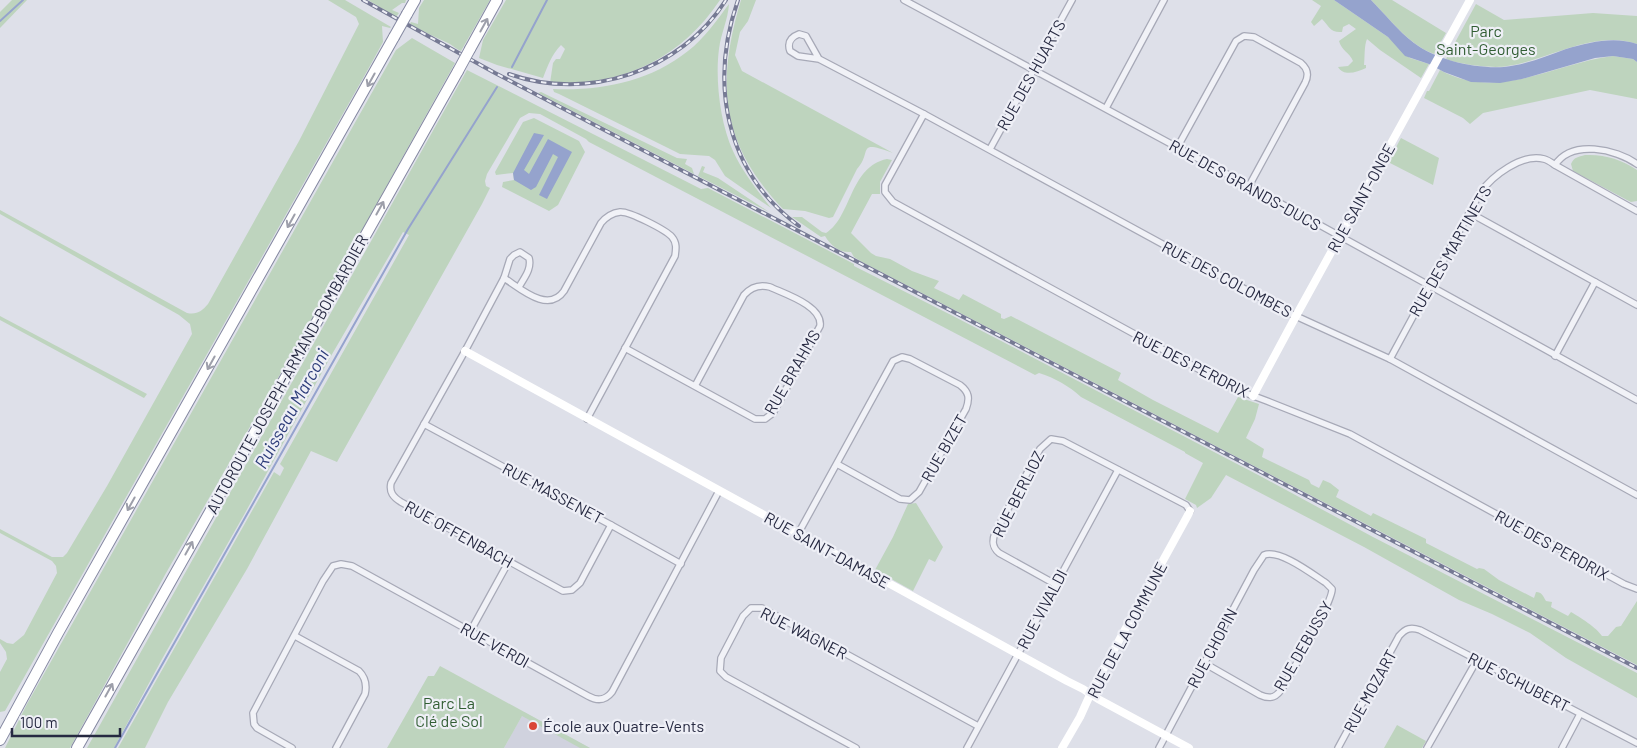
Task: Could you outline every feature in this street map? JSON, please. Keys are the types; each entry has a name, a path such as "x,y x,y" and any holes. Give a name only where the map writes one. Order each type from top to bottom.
{"highway":[{"path":"0,740 58,633 415,0"},
{"name":"AUTOROUTE JOSEPH-ARMAND-BOMBARDIER","path":"78,748 497,0"}],"street":[{"name":"RUE DES GRANDS-DUCS","path":"904,0 1249,186 1429,287 1637,400"},
{"name":"RUE DES HUARTS","path":"990,149 1072,0"},
{"path":"1106,108 1164,0"},
{"name":"RUE SAINT-ONGE","path":"1253,396 1470,0"},
{"name":"RUE DES COLOMBES","path":"819,59 806,36 799,34 790,40 789,47 795,55 819,59 990,149 1296,316 1390,359 1637,495"},
{"path":"1177,148 1238,38 1248,36 1261,41 1301,63 1306,69 1307,78 1249,186"},
{"name":"RUE DES PERDRIX","path":"924,114 885,185 885,192 893,202 1235,389 1350,434 1624,584 1637,589"},
{"path":"1555,165 1561,158 1570,153 1593,150 1614,153 1628,158 1637,164"},
{"name":"RUE DES MARTINETS","path":"1390,359 1484,188 1495,176 1507,168 1526,161 1546,160 1637,211"},
{"path":"504,278 544,301 553,300 562,295 600,223 613,214 629,213 668,234 675,243 675,256 586,419"},
{"path":"1470,213 1637,305"},
{"name":"RUE OFFENBACH","path":"519,287 530,268 530,261 526,254 520,252 512,256 504,278 391,483 392,494 401,502 564,591 572,590 580,583 611,525"},
{"path":"1555,356 1595,282"},
{"name":"RUE BRAHMS","path":"625,348 695,386 755,418 764,419 769,417 820,326 816,311 765,285 753,287 744,295 695,386"},
{"name":"RUE SAINT-DAMASE","path":"465,351 1188,748"},
{"name":"RUE BIZET","path":"798,534 896,358 902,356 910,358 967,390 969,399 966,409 919,492 910,500 900,499 837,464"},
{"name":"RUE MASSENET","path":"424,424 681,564"},
{"name":"RUE BERLIOZ","path":"1055,584 999,553 992,542 1040,449 1051,439 1060,440 1186,505 1190,510"},
{"name":"RUE VIVALDI","path":"967,748 1118,470"},
{"name":"RUE VERDI","path":"292,748 261,731 254,724 253,713 330,569 336,564 352,566 593,698 605,699 612,692 719,492"},
{"name":"RUE DE LA COMMUNE","path":"1062,748 1094,686 1188,517 1190,510"},
{"name":"RUE CHOPIN","path":"1160,748 1256,567 1264,556 1270,554"},
{"name":"RUE DEBUSSY","path":"1204,663 1269,698 1277,695 1283,687 1324,613 1332,596 1332,589 1326,583 1284,558 1270,554"},
{"path":"470,632 509,561"},
{"name":"RUE WAGNER","path":"856,748 720,672 721,658 743,616 751,608 762,608 978,726"},
{"name":"RUE SCHUBERT","path":"1402,634 1409,628 1420,630 1637,743"},
{"name":"RUE MOZART","path":"1338,748 1402,634"},
{"path":"295,636 363,675 366,694 336,748"},
{"path":"1427,748 1477,660"},
{"path":"1562,748 1580,714"}],"shaded area":[{"name":"École aux Quatre-Vents","path":"524,712 590,748 504,748"}],"green space":[{"path":"12,0 27,0 0,28 0,12"},
{"path":"328,0 345,0 391,27 382,26 383,42 366,73 5,711 0,712 0,672 7,659 0,639 13,644 24,635 57,573 56,566 52,561 0,533 0,529 52,557 63,557 67,553 107,486 192,334 190,324 179,315 0,214 0,210 187,313 196,313 201,310 208,304 299,141 359,24 356,17"},
{"path":"368,0 406,0 405,3 392,10 399,13 396,17"},
{"path":"424,0 490,0 461,51 410,24 411,22 418,24 419,8"},
{"path":"506,0 720,0 687,39 647,65 601,80 576,83 550,83 553,63 556,59 560,59 565,49 561,45 553,56 543,78 479,58 483,40"},
{"path":"741,0 756,0 748,21 740,32 735,55 742,71 893,153 874,147 867,149 862,163 857,169 833,217 829,218 805,211 783,209 762,185 746,160 735,136 729,111 727,86 728,59"},
{"path":"1312,0 1334,0 1388,37 1410,58 1429,64 1421,78 1367,39 1364,65 1366,65 1366,68 1351,73 1341,70 1338,67 1348,66 1353,61 1339,41 1356,29 1349,24 1343,27 1342,32 1335,31 1322,19 1314,26 1311,22 1321,6"},
{"path":"1371,0 1392,0 1446,33 1434,54 1408,38"},
{"path":"729,4 718,61 718,87 722,114 729,140 737,158 750,180 771,208 725,176 715,160 709,156 680,154 554,92 553,89 607,86 641,77 657,70 673,62 694,46"},
{"name":"Parc Saint-Georges","path":"1476,4 1504,20 1593,13 1637,16 1637,44 1621,40 1604,40 1572,47 1523,63 1501,67 1476,66 1446,59"},
{"path":"412,38 455,63 337,275 166,573 70,748 5,748 27,704 396,50"},
{"path":"1613,56 1633,59 1637,62 1637,99 1590,90 1483,113 1470,124 1463,118 1424,98 1440,70 1462,79 1484,82 1505,81 1527,78 1591,60"},
{"path":"467,70 701,189 708,188 854,264 854,266 1262,477 1373,537 1637,673 1637,698 1566,658 1530,633 1459,600 1364,547 1226,475 1211,498 1197,508 1196,505 1185,499 1203,463 1185,452 1081,397 1056,380 1039,373 1035,375 589,142 540,114 529,113 520,118 487,174 486,186 490,188 482,204 337,462 311,451 247,569 168,702 145,748 118,748 274,472 280,476 284,468 280,464 409,235 403,232 331,356 114,748 87,748"},
{"path":"541,92 677,158 687,159 685,164 692,168 694,174 538,93"},
{"path":"534,118 579,141 585,152 558,205 549,211 502,187 503,182 514,180 513,173 496,175 495,172 523,122"},
{"path":"1401,138 1439,158 1433,185 1388,162"},
{"path":"1585,155 1599,155 1612,158 1637,170 1637,201 1631,202 1573,171 1571,164 1573,160"},
{"path":"887,159 892,160 880,182 880,194 872,194 851,233 871,253 890,259 912,271 939,281 934,288 959,300 963,294 1001,314 1001,318 1004,319 1011,316 1121,373 1118,380 1218,433 1238,397 1259,404 1255,419 1246,438 1264,449 1262,457 1309,480 1311,484 1319,488 1323,480 1330,483 1339,490 1336,497 1371,516 1373,513 1426,539 1426,543 1477,569 1484,569 1499,580 1534,598 1536,592 1540,593 1546,601 1552,602 1551,607 1568,616 1571,612 1592,626 1602,636 1608,636 1616,627 1621,626 1637,601 1637,665 862,262 854,257 851,252 836,248 825,236 821,237 792,217 802,217 826,233 835,226 865,172 875,164"},
{"path":"702,166 705,167 703,172 718,178 769,212 698,176"},
{"path":"0,316 147,394 144,398 0,320"},
{"path":"916,503 943,547 935,562 929,559 913,591 875,570 908,504"},
{"name":"Parc La Clé de Sol","path":"440,666 590,748 580,748 522,716 504,748 387,748 428,676 434,676"},
{"path":"1397,725 1426,741 1422,748 1384,748"}],"water":[{"path":"1334,0 1371,0 1402,33 1423,49 1445,59 1469,65 1512,66 1536,60 1575,46 1611,40 1637,44 1637,62 1633,59 1613,56 1595,58 1522,79 1500,83 1471,82 1405,56 1388,37"},
{"path":"534,133 544,135 524,170 529,174 548,139 572,152 547,199 539,195 558,157 553,154 536,187 531,190 514,180 513,173"}],"waterway":[{"path":"0,21 23,0"},
{"name":"Ruisseau Marconi","path":"512,67 547,0"},
{"name":"Ruisseau Marconi","path":"115,748 408,229 497,87"}],"railway":[{"path":"363,0 495,73 1637,668"},
{"path":"509,74 539,82 570,84 601,82 630,74 658,62 684,45 707,25 726,0"},
{"path":"738,0 729,31 725,63 725,94 730,124 740,153 754,180 774,204 799,226"}],"place":[{"name":"École aux Quatre-Vents","path":"533,726"}]}
